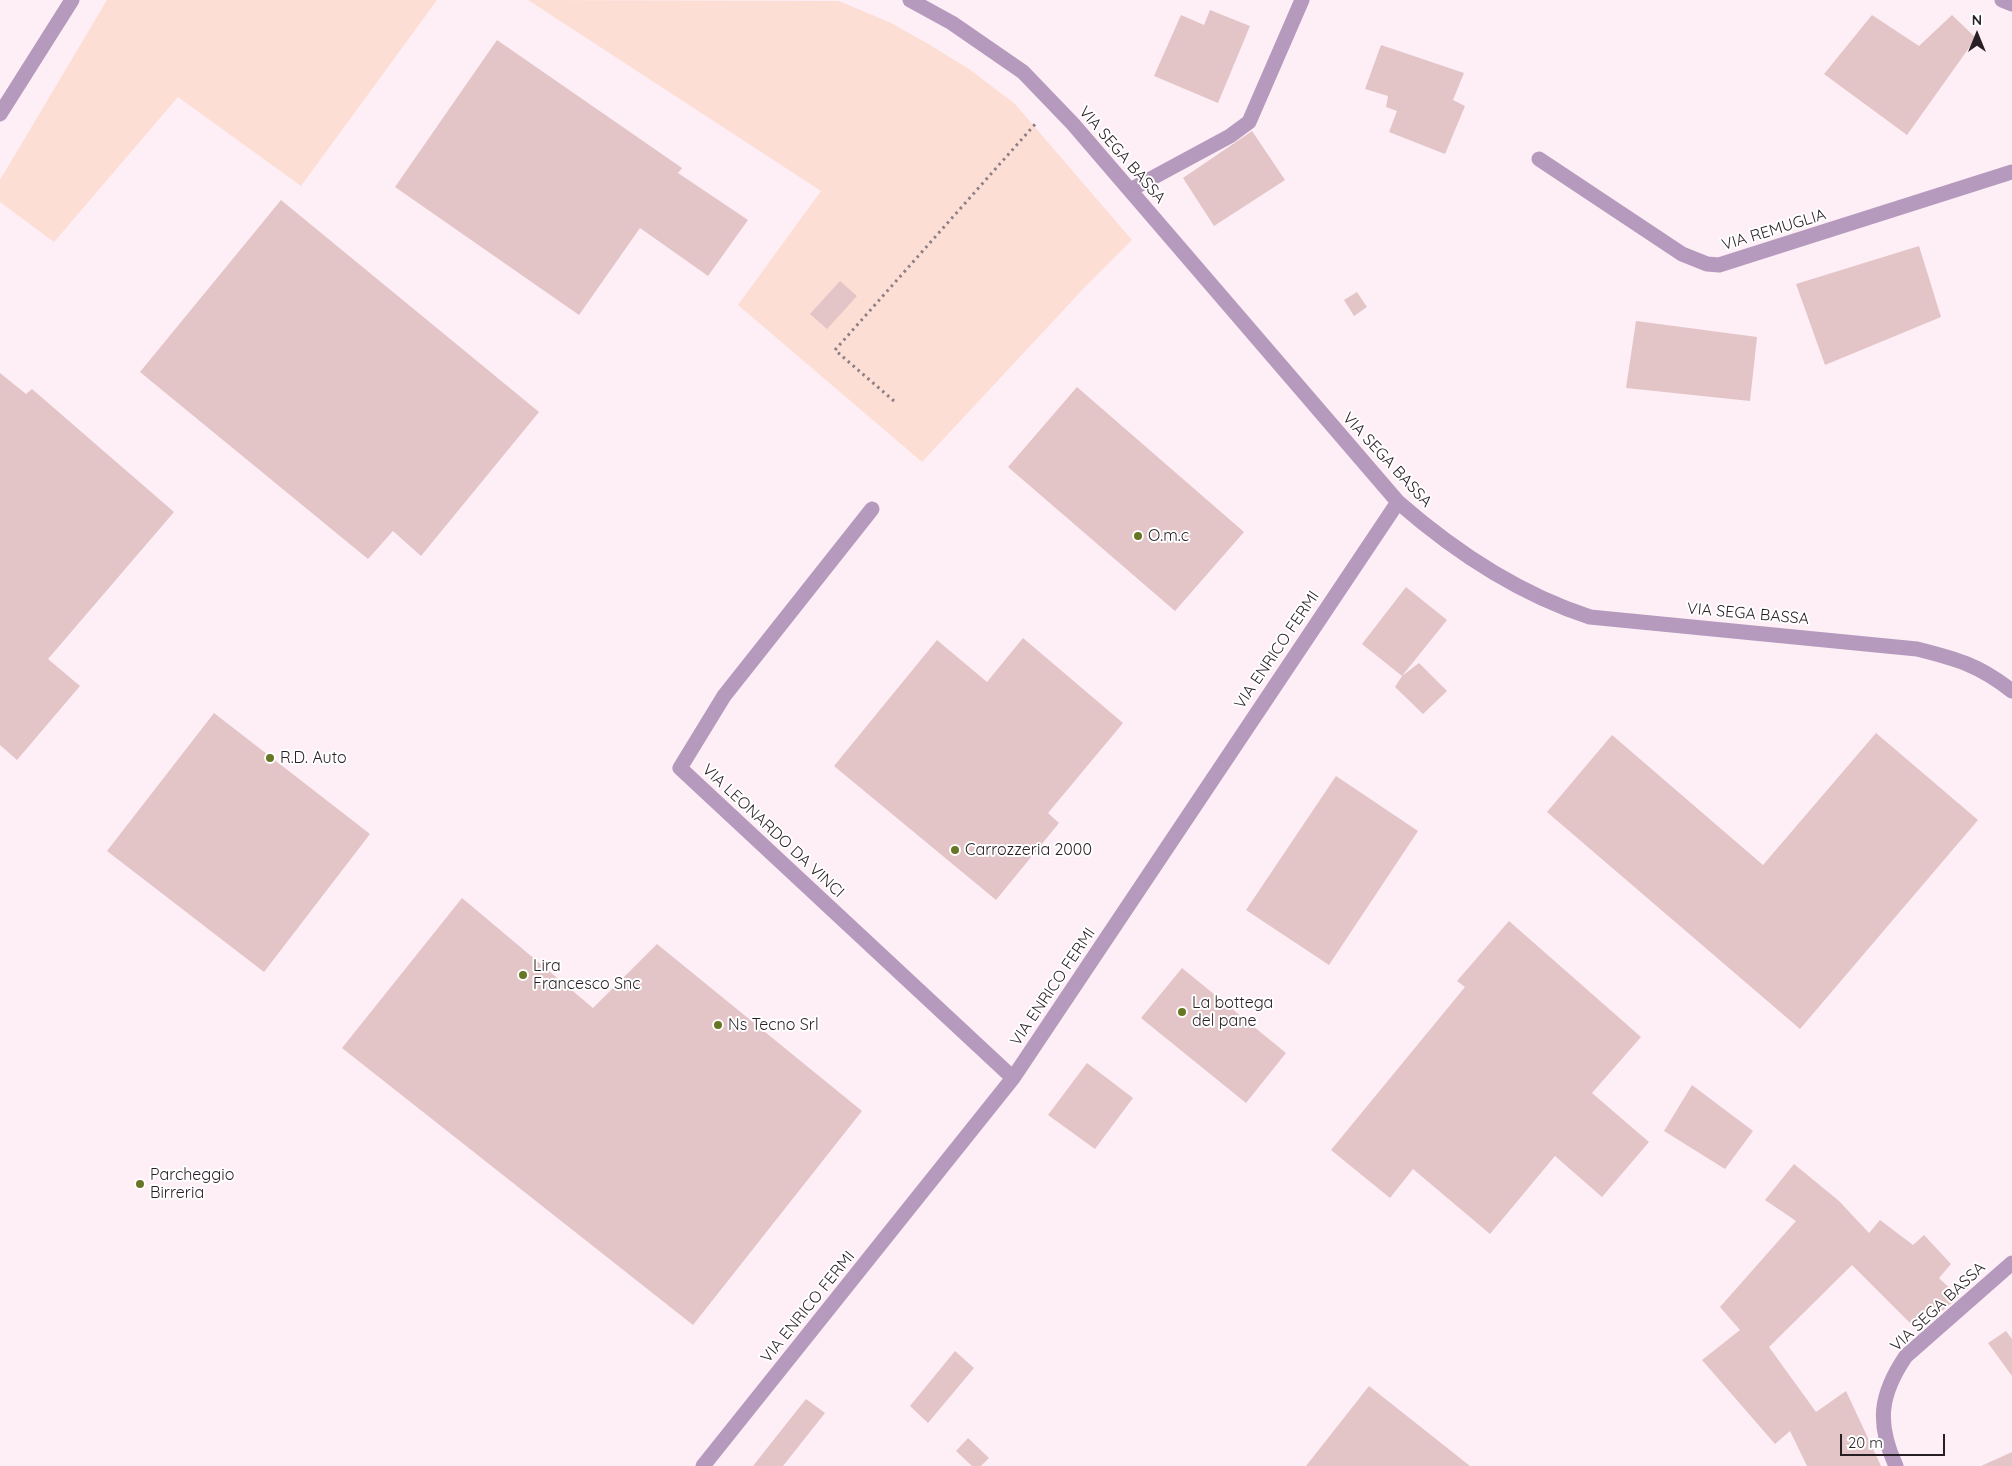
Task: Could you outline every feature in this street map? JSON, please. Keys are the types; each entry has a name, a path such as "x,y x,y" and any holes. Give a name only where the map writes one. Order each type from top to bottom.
{"street":[{"path":"0,114 72,0"},
{"name":"VIA SEGA BASSA","path":"910,0 990,47 1023,72 1054,103 1130,190 1398,502 1441,537 1499,576 1562,608 1590,617 1917,649 1960,660 1990,673 2012,691"},
{"path":"1130,190 1230,136 1250,122 1302,0"},
{"path":"2002,0 2012,4"},
{"name":"VIA REMUGLIA","path":"1538,159 1682,254 1707,264 1719,265 2012,172"},
{"name":"VIA ENRICO FERMI","path":"703,1466 1013,1078 1398,502"},
{"name":"VIA LEONARDO DA VINCI","path":"872,509 724,696 680,768 1013,1078"},
{"name":"VIA SEGA BASSA","path":"1896,1466 1888,1448 1884,1427 1885,1398 1893,1375 1906,1356 2012,1263"}],"path":[{"path":"894,401 835,350 1054,103"}],"shaded area":[{"path":"107,0 437,0 301,186 178,97 54,242 0,202 0,180"},
{"path":"528,0 839,1 891,23 930,45 969,69 1015,104 1132,240 1084,288 922,462 738,305 821,191"}],"building":[{"path":"1210,10 1250,26 1218,103 1154,76 1181,15 1204,25"},
{"path":"1872,15 1919,46 1952,15 1976,38 1907,135 1824,74"},
{"path":"497,40 682,168 678,173 748,220 708,276 640,228 579,315 395,187"},
{"path":"1381,45 1464,73 1453,100 1465,106 1445,154 1389,132 1397,111 1386,107 1388,96 1365,89"},
{"path":"1252,131 1285,180 1214,226 1183,178"},
{"path":"281,200 539,412 421,556 393,531 368,559 140,372"},
{"path":"1919,246 1941,317 1825,365 1796,284"},
{"path":"840,281 857,296 827,329 810,314"},
{"path":"1357,292 1367,307 1354,316 1344,300"},
{"path":"1636,321 1757,337 1750,401 1626,388"},
{"path":"0,373 26,394 32,389 174,512 48,659 80,686 17,760 0,745"},
{"path":"1077,387 1244,532 1175,611 1008,467"},
{"path":"1406,587 1447,620 1402,676 1362,644"},
{"path":"1023,638 1123,723 1048,813 1059,823 996,900 834,766 937,640 987,682"},
{"path":"1419,663 1447,691 1423,714 1395,687 1402,676"},
{"path":"214,713 370,834 264,972 107,851"},
{"path":"1876,733 1978,820 1800,1029 1547,812 1612,735 1763,865"},
{"path":"1336,776 1418,831 1329,965 1246,910"},
{"path":"462,898 593,1008 657,944 862,1111 693,1325 342,1048"},
{"path":"1509,921 1641,1037 1592,1093 1649,1142 1602,1197 1555,1156 1490,1234 1413,1169 1390,1198 1331,1150 1465,987 1457,981"},
{"path":"1182,968 1286,1053 1246,1103 1141,1018"},
{"path":"1087,1063 1133,1098 1095,1149 1048,1115"},
{"path":"1692,1085 1753,1131 1725,1169 1664,1131"},
{"path":"1794,1164 1839,1201 1869,1233 1880,1220 1913,1245 1924,1235 1951,1264 1939,1278 1959,1297 1918,1331 1852,1265 1769,1347 1816,1412 1846,1391 1881,1466 1807,1466 1790,1431 1775,1444 1702,1360 1740,1330 1720,1307 1796,1221 1765,1200"},
{"path":"2006,1331 2012,1339 2012,1376 1988,1343"},
{"path":"955,1351 974,1368 928,1423 910,1406"},
{"path":"1369,1386 1470,1466 1306,1466"},
{"path":"806,1399 825,1413 783,1466 753,1466"},
{"path":"968,1438 989,1458 981,1466 972,1466 956,1451"},
{"path":"2012,1452 2012,1466 1981,1466"}],"place":[{"name":"O.m.c","path":"1138,536"},
{"name":"R.D. Auto","path":"270,758"},
{"name":"Carrozzeria 2000","path":"955,850"},
{"name":"Lira Francesco Snc","path":"523,975"},
{"name":"La bottega del pane","path":"1182,1012"},
{"name":"Ns Tecno Srl","path":"718,1025"},
{"name":"Parcheggio Birreria","path":"140,1184"}]}
